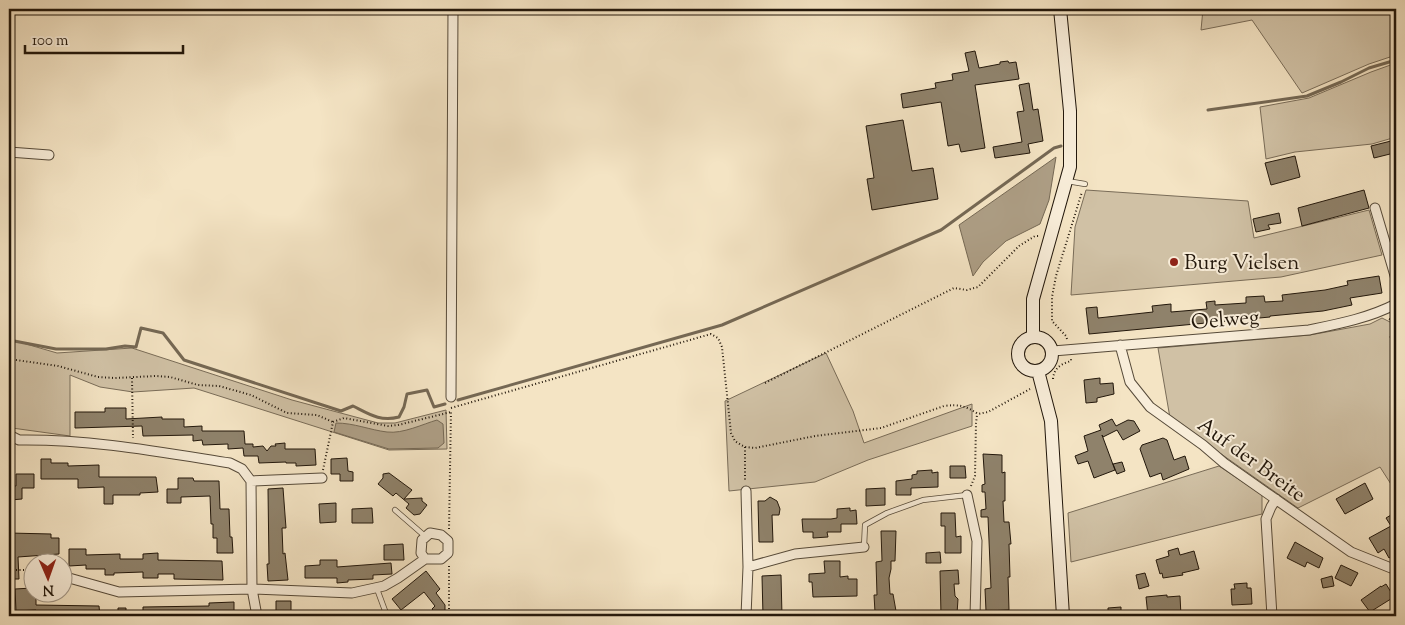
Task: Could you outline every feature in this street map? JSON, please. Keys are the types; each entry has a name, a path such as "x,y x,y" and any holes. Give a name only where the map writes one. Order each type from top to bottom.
{"main road":[{"path":"1033,336 1033,299 1070,167 1070,111 1060,9"},
{"path":"1033,336 1043,338 1053,350 1051,362 1044,369 1034,372 1024,368 1020,363 1018,355 1019,346 1033,336"},
{"path":"1038,371 1051,421 1064,616"}],"street":[{"path":"451,396 453,9"},
{"path":"9,152 49,155"},
{"path":"1375,208 1396,279"},
{"name":"Oelweg","path":"1053,350 1308,330 1348,322 1383,311 1396,304"},
{"name":"Auf der Breite","path":"1120,345 1130,382 1150,407 1204,445 1224,463 1351,552 1396,570"},
{"path":"9,434 19,440 95,442 133,447 230,463 242,469 252,481 252,589 257,616"},
{"path":"252,481 322,478"},
{"path":"746,491 748,567 746,616"},
{"path":"967,495 977,541 975,616"},
{"path":"1272,616 1266,519 1276,499"},
{"path":"72,578 119,592 252,589 352,593 377,589 398,578 424,559 441,559 448,553 448,541 441,535 430,533 422,540 420,553 424,559"},
{"path":"748,567 795,554 864,547"}],"lane":[{"path":"1067,181 1085,184"},
{"path":"864,547 865,525 887,513 923,500 967,495"},
{"path":"395,510 426,537"},
{"path":"377,589 387,616"}],"path":[{"path":"1054,384 1053,377 1056,370 1063,363 1071,361 1066,336 1052,321 1052,297 1056,276 1085,184"},
{"path":"765,384 954,288 967,290 978,287 1019,246 1035,236 1050,238"},
{"path":"451,408 710,334 718,338 722,346 731,433 735,441 745,447 755,448 815,436 881,428 955,404 965,406 978,414 988,412 1030,389"},
{"path":"9,359 58,366 98,377 170,377 198,385 219,386 251,395 287,414 317,415 332,422 344,418 398,426 451,412"},
{"path":"132,378 133,447"},
{"path":"448,541 451,396"},
{"path":"975,476 976,423 978,414"},
{"path":"322,478 332,422"},
{"path":"745,447 746,491"},
{"path":"448,553 449,616"},
{"path":"9,570 22,570"}],"shaded area":[{"path":"1203,9 1396,9 1396,55 1369,64 1302,93 1252,20 1201,30"},
{"path":"1396,63 1396,137 1372,144 1295,152 1266,159 1260,107 1309,98"},
{"path":"1056,157 1049,200 1040,224 1006,241 983,262 973,276 959,225"},
{"path":"1086,190 1248,201 1254,238 1369,210 1382,255 1281,277 1071,295 1075,227"},
{"path":"1382,318 1396,325 1396,492 1380,467 1298,508 1170,418 1158,348 1310,335 1370,324"},
{"path":"9,339 57,353 132,348 292,400 378,423 395,423 446,410 447,449 389,450 194,388 133,392 100,387 70,375 70,436 12,428"},
{"path":"826,353 853,411 864,443 972,404 972,426 868,460 815,482 729,491 725,401"},
{"path":"437,420 443,424 444,443 438,448 389,449 334,432 336,423 393,432"},
{"path":"1219,466 1262,495 1262,514 1071,562 1068,513"}],"building":[{"path":"975,51 979,68 1000,64 1000,62 1016,62 1019,79 975,85 985,148 961,152 959,144 948,146 941,102 903,108 901,94 936,88 935,83 953,80 952,74 969,71 965,53"},
{"path":"1029,83 1033,110 1038,109 1043,141 1028,144 1030,153 995,158 993,147 1022,142 1017,112 1024,111 1019,85"},
{"path":"903,120 912,171 933,168 938,199 872,210 867,179 874,178 866,126"},
{"path":"1391,141 1394,153 1374,158 1371,146"},
{"path":"1295,156 1300,177 1271,185 1265,163"},
{"path":"1364,190 1369,208 1302,226 1298,208"},
{"path":"1279,213 1281,223 1268,225 1270,229 1256,232 1253,219"},
{"path":"1379,276 1382,293 1350,298 1352,305 1323,311 1089,334 1086,308 1097,307 1098,318 1153,312 1152,306 1171,304 1171,312 1207,309 1206,302 1215,301 1215,305 1246,303 1246,297 1264,296 1265,302 1283,301 1282,295 1325,290 1348,285 1347,281"},
{"path":"1100,378 1100,384 1113,383 1114,394 1097,398 1097,402 1086,403 1084,380"},
{"path":"105,408 126,408 126,419 162,417 162,419 184,419 184,427 202,426 202,431 244,431 245,444 253,444 253,447 263,446 267,451 271,446 276,446 275,444 285,443 285,449 315,449 316,465 296,466 296,463 286,462 259,463 258,456 244,456 243,448 228,449 228,444 203,445 202,440 193,441 193,435 143,436 142,426 75,428 75,412 105,412"},
{"path":"1112,419 1116,426 1128,420 1134,421 1140,431 1123,440 1117,430 1103,437 1102,435 1115,470 1094,478 1088,461 1078,464 1075,456 1088,451 1084,436 1101,430 1099,425"},
{"path":"1163,438 1167,440 1174,460 1185,456 1189,469 1163,480 1161,473 1150,477 1140,449 1142,445"},
{"path":"983,454 1002,455 1002,473 1005,472 1004,522 1009,522 1011,544 1009,544 1010,577 1008,577 1009,610 986,611 985,589 991,588 988,517 981,517 981,510 986,509 985,492 982,492 982,485 985,484"},
{"path":"347,458 348,471 353,472 353,481 340,481 340,474 331,474 331,459"},
{"path":"41,459 51,459 51,463 68,463 68,466 99,465 99,477 156,477 158,492 140,493 140,495 113,495 113,504 104,504 104,487 78,488 78,479 41,479"},
{"path":"1122,462 1125,471 1117,474 1113,464"},
{"path":"950,466 965,466 966,478 950,478"},
{"path":"932,470 932,473 938,472 938,487 911,488 911,495 896,495 896,481 912,479 912,475 917,474 917,471"},
{"path":"389,473 412,490 404,499 422,498 422,501 427,505 420,514 414,515 406,508 409,504 396,493 393,496 378,484 383,478 383,474"},
{"path":"16,474 34,474 34,488 22,488 22,499 10,500 9,486 16,486"},
{"path":"178,478 193,478 194,481 219,481 220,509 229,509 230,537 232,537 233,553 217,553 217,538 213,538 213,524 211,524 210,496 181,497 181,503 167,503 167,489 178,489"},
{"path":"1365,483 1373,499 1345,514 1336,499"},
{"path":"283,488 286,528 282,528 283,554 285,553 288,580 268,581 268,489"},
{"path":"885,488 885,505 866,506 866,489"},
{"path":"770,497 777,501 780,509 779,515 772,515 773,542 759,542 758,501 765,501"},
{"path":"336,503 336,522 320,523 319,504"},
{"path":"372,508 373,523 352,523 352,509"},
{"path":"850,508 850,511 856,510 857,524 841,524 841,532 827,532 828,537 813,538 813,532 803,532 802,519 837,518 837,509"},
{"path":"1396,512 1396,554 1389,558 1384,549 1378,553 1369,538 1391,526 1386,518"},
{"path":"941,513 955,513 956,537 961,536 961,553 945,553 945,526 941,526"},
{"path":"881,531 896,531 895,561 891,561 889,578 890,594 893,594 896,611 875,612 874,595 877,595 876,562 882,561"},
{"path":"9,533 51,534 51,538 59,538 59,552 22,552 22,557 18,557 19,579 9,579"},
{"path":"1295,542 1323,558 1319,568 1307,562 1305,567 1287,558"},
{"path":"403,544 404,560 384,560 384,545"},
{"path":"1178,548 1180,555 1194,551 1199,569 1182,573 1183,575 1163,578 1156,560 1169,556 1168,551"},
{"path":"69,549 86,549 86,555 120,554 120,559 143,559 143,554 158,553 158,560 222,561 223,580 174,579 174,574 158,574 158,578 143,578 143,572 105,575 105,569 86,569 86,565 72,566 72,552 69,552"},
{"path":"940,552 941,563 926,563 926,553"},
{"path":"320,560 337,560 337,567 391,563 392,574 373,575 373,579 348,580 348,582 337,583 337,578 305,578 305,566 320,565"},
{"path":"824,561 840,561 840,577 848,576 848,579 857,579 857,596 813,597 812,582 809,582 809,574 825,573"},
{"path":"1341,565 1358,573 1351,586 1335,578"},
{"path":"958,570 959,584 954,584 955,596 958,599 957,614 941,615 940,571"},
{"path":"426,571 440,589 436,593 445,605 445,616 437,616 432,609 435,606 424,592 401,610 392,599"},
{"path":"1145,573 1149,586 1139,589 1136,575"},
{"path":"781,575 782,616 763,616 762,576"},
{"path":"1332,576 1334,586 1323,588 1321,579"},
{"path":"1247,583 1247,588 1251,588 1252,604 1232,605 1231,589 1235,589 1234,584"},
{"path":"1386,584 1394,597 1370,612 1361,600"},
{"path":"15,589 22,589 22,602 36,602 36,605 99,606 100,616 36,616 36,610 16,611"},
{"path":"1167,595 1167,597 1180,596 1181,616 1148,616 1146,597"},
{"path":"276,601 291,601 291,616 276,616"},
{"path":"234,602 234,616 143,616 143,607 209,606 209,603"},
{"path":"1121,607 1121,616 1108,616 1108,608"},
{"path":"118,608 126,608 126,616 118,616"}],"waterway":[{"path":"1208,110 1307,96 1369,68 1396,60"},
{"path":"458,400 722,325 941,230 1054,148 1061,146"},
{"path":"9,340 56,349 136,347 141,328 163,333 184,360 341,411 353,406 380,418 399,417 407,394 427,390 434,407 445,404"},
{"path":"1391,337 1396,341"}],"place":[{"name":"Burg Vielsen","path":"1174,262"}]}
